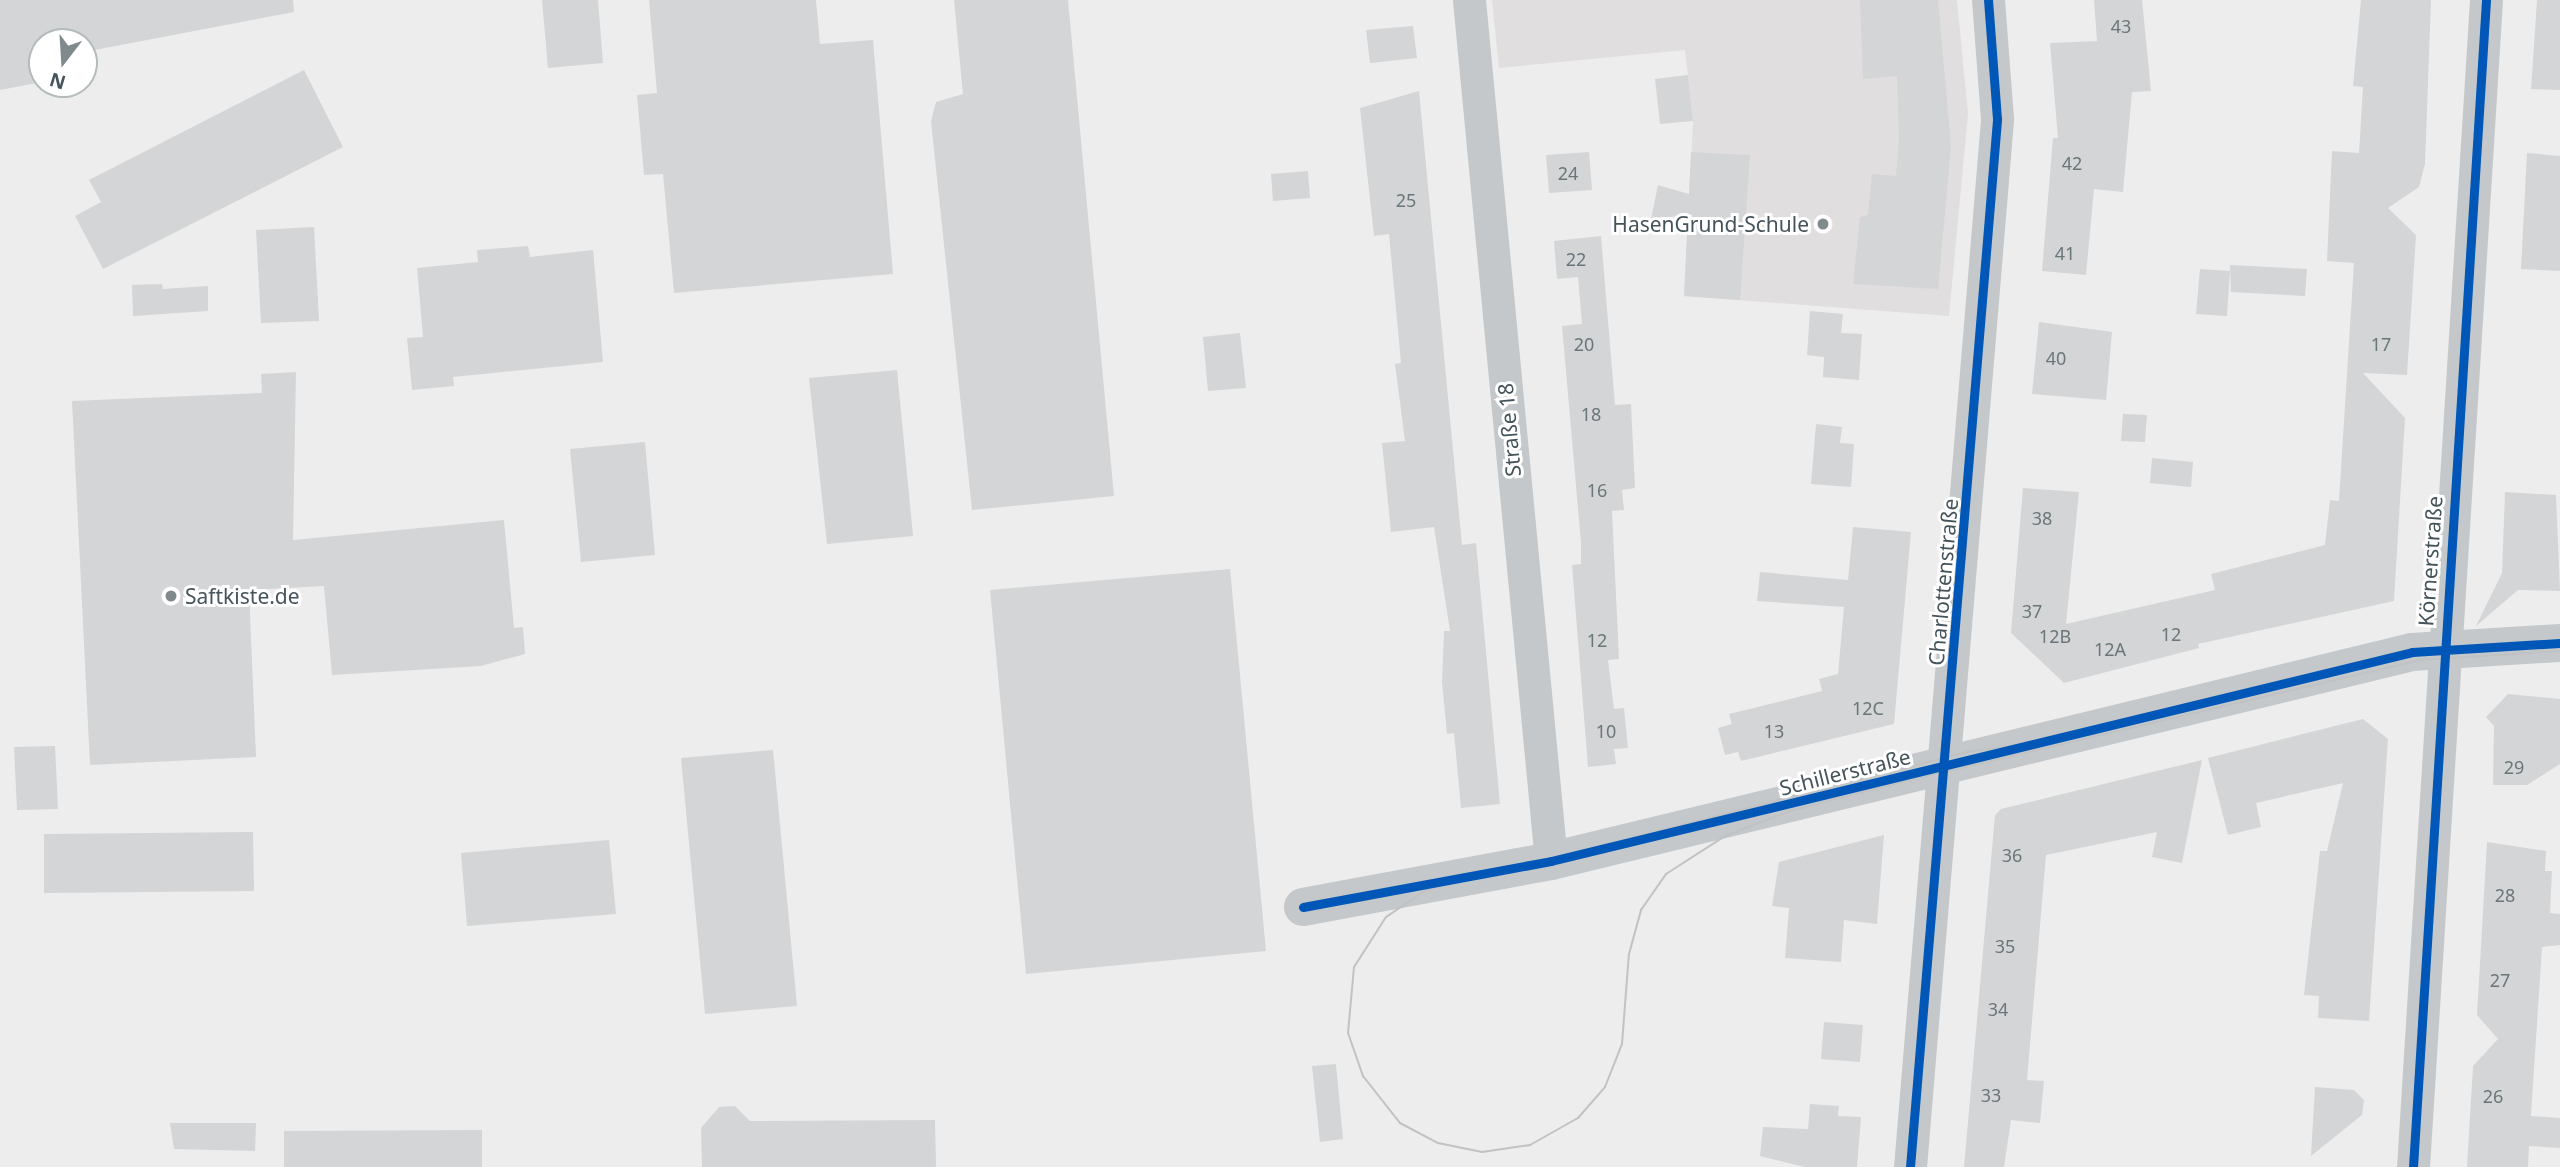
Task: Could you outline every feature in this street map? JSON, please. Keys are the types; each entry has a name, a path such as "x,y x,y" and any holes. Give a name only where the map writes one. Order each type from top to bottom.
{"street":[{"name":"Straße 18","path":"1469,0 1551,861"},
{"name":"Charlottenstraße","path":"1910,1167 1997,118 1988,0"},
{"name":"Körnerstraße","path":"2413,1167 2442,647 2486,0"},
{"name":"Schillerstraße","path":"1303,907 1551,861 1945,764 2442,647 2560,643"}],"shaded area":[{"name":"HasenGrund-Schule","path":"1492,0 1957,0 1968,114 1949,316 1684,296 1693,121 1685,50 1499,68"}],"building":[{"path":"0,0 293,0 294,12 98,49 98,28 28,28 28,85 0,90"},
{"path":"542,0 598,0 603,63 548,68"},
{"path":"649,0 816,0 820,44 873,40 893,274 674,293 663,174 644,175 637,95 657,93"},
{"path":"954,0 1068,0 1114,496 972,510 931,121 936,102 963,94"},
{"path":"1860,0 1938,0 1951,146 1938,289 1853,284 1860,217 1868,215 1872,174 1896,176 1899,140 1897,76 1863,79"},
{"path":"2094,0 2142,0 2151,91 2132,92 2123,192 2094,189 2086,275 2042,271 2053,138 2058,138 2050,43 2097,41"},
{"path":"2361,0 2431,0 2425,164 2419,187 2388,208 2416,235 2407,375 2363,373 2405,418 2394,601 2198,644 2199,648 2064,683 2011,633 2023,488 2079,492 2066,624 2215,590 2211,574 2325,545 2330,500 2339,501 2354,263 2327,261 2332,151 2359,153 2363,87 2353,86"},
{"path":"2537,0 2560,0 2560,90 2531,89"},
{"path":"1413,26 1417,58 1370,63 1366,30"},
{"path":"304,70 343,147 103,269 75,216 101,202 89,180"},
{"path":"1688,75 1693,121 1660,124 1655,79"},
{"path":"1419,91 1462,545 1476,543 1500,804 1461,808 1454,733 1447,734 1442,682 1444,631 1450,631 1434,527 1391,532 1382,443 1405,441 1395,364 1401,363 1389,234 1374,236 1360,108"},
{"path":"1589,152 1592,190 1549,193 1546,155"},
{"path":"1691,152 1750,155 1740,300 1684,296 1688,215 1651,219 1658,185 1689,194"},
{"path":"2527,153 2560,156 2560,271 2521,269"},
{"path":"1308,171 1310,198 1273,201 1271,174"},
{"path":"314,227 319,321 261,323 256,230"},
{"path":"1601,236 1615,405 1631,404 1635,488 1622,490 1624,510 1612,511 1619,659 1608,660 1614,709 1624,708 1628,748 1614,749 1616,764 1588,767 1572,565 1581,564 1581,543 1562,326 1582,324 1578,277 1557,279 1554,241"},
{"path":"528,246 530,257 593,250 603,362 453,377 454,386 412,390 407,338 423,337 417,268 478,262 477,250"},
{"path":"2230,265 2307,269 2305,296 2231,292"},
{"path":"2200,269 2230,271 2227,316 2196,314"},
{"path":"162,284 163,289 208,286 208,311 133,316 132,285"},
{"path":"1810,311 1843,314 1841,333 1862,334 1859,380 1823,377 1824,357 1807,355"},
{"path":"2039,322 2112,332 2106,400 2032,394"},
{"path":"1240,333 1246,388 1208,391 1203,337"},
{"path":"897,370 913,536 827,544 809,378"},
{"path":"296,372 293,540 504,520 514,628 523,627 525,654 481,666 332,675 324,586 249,590 256,757 90,765 72,401 262,393 261,374"},
{"path":"2123,414 2147,415 2145,442 2121,441"},
{"path":"1816,424 1842,427 1840,443 1854,444 1851,487 1811,484"},
{"path":"645,442 655,555 581,562 570,449"},
{"path":"2152,458 2193,462 2191,487 2150,483"},
{"path":"2505,492 2556,495 2560,591 2518,590 2476,626 2502,573"},
{"path":"1853,527 1911,532 1894,724 1741,761 1738,752 1725,755 1718,728 1732,724 1729,714 1822,691 1819,679 1838,674 1844,607 1757,601 1760,572 1848,580"},
{"path":"1230,569 1266,951 1026,974 990,590"},
{"path":"2508,694 2560,699 2560,764 2527,785 2493,785 2494,726 2486,717"},
{"path":"2363,719 2388,739 2369,1021 2318,1018 2319,996 2304,995 2320,851 2327,851 2343,783 2256,803 2261,827 2228,835 2208,758"},
{"path":"55,746 58,809 17,810 14,747"},
{"path":"773,750 797,1006 705,1014 681,758"},
{"path":"2202,760 2182,863 2152,857 2157,832 2046,855 2027,1080 2044,1081 2040,1123 2011,1120 2004,1167 1964,1167 1995,815 2001,809"},
{"path":"253,832 254,891 44,893 44,834"},
{"path":"1884,835 1877,924 1844,920 1841,962 1785,958 1789,908 1772,906 1779,862"},
{"path":"609,840 616,914 467,926 461,853"},
{"path":"2487,842 2546,851 2545,871 2552,871 2550,913 2560,914 2560,945 2542,947 2531,1116 2560,1118 2560,1148 2529,1146 2528,1167 2467,1167 2473,1066 2498,1039 2477,1015"},
{"path":"1824,1022 1863,1025 1860,1062 1821,1059"},
{"path":"1336,1064 1343,1139 1320,1142 1312,1066"},
{"path":"2315,1087 2354,1090 2364,1100 2362,1115 2311,1156"},
{"path":"1810,1104 1839,1106 1838,1116 1861,1117 1857,1167 1805,1167 1760,1156 1763,1127 1808,1129"},
{"path":"735,1106 750,1121 935,1120 936,1167 702,1167 701,1128 719,1107"},
{"path":"170,1123 256,1123 255,1151 174,1149"},
{"path":"482,1130 482,1167 284,1167 284,1131"}],"tram line":[{"path":"2096,734 1967,752 1426,890 1386,917 1354,967 1348,1033 1363,1076 1400,1123 1438,1143 1482,1152 1530,1145 1578,1118 1605,1087 1622,1044 1629,954 1641,910 1666,874 1725,836 1790,811 1914,779 2420,660 2560,651"}],"cycle path":[{"path":"1910,1167 1997,119 1988,0"},
{"path":"2413,1167 2486,0"},
{"path":"1303,907 1551,861 2412,652 2560,643"}],"place":[{"name":"HasenGrund-Schule","path":"1823,224"},
{"name":"Saftkiste.de","path":"171,596"}]}
